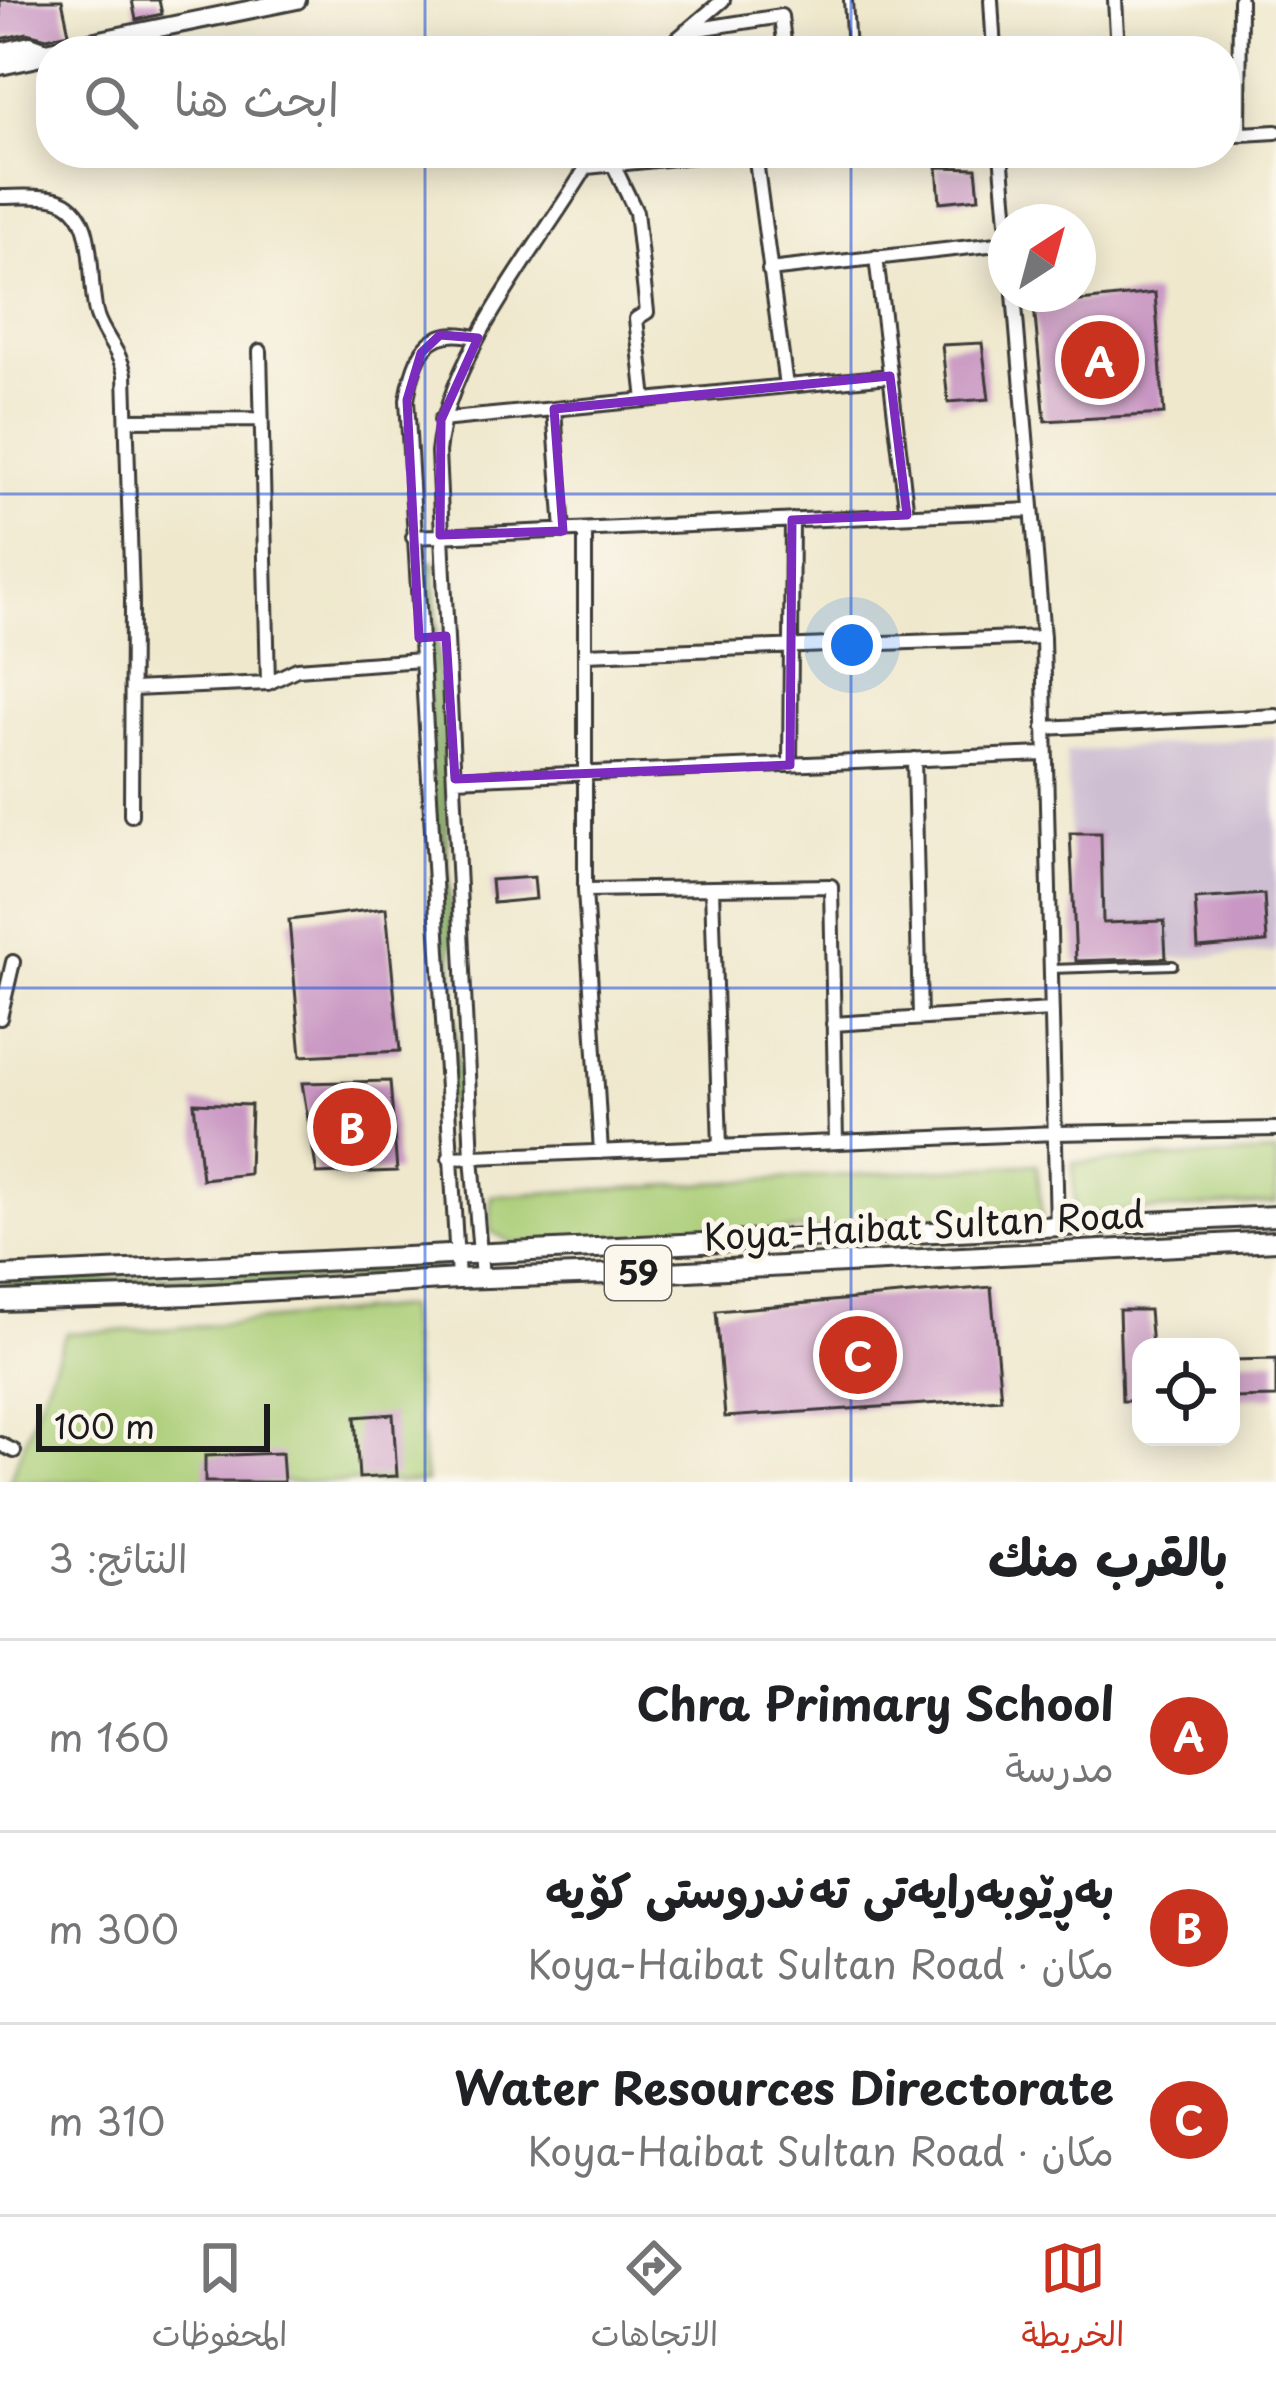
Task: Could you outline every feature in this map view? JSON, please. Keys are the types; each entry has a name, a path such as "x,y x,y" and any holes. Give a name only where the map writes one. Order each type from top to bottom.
{"main road":[{"name":"Koya-Haibat Sultan Road","path":"0,1276 1276,1216"},
{"name":"Koya-Haibat Sultan Road","path":"0,1301 1276,1241"}],"street":[{"path":"112,36 248,5 297,0"},
{"path":"680,36 723,0"},
{"path":"991,0 993,36"},
{"path":"1115,0 1117,36"},
{"path":"1238,36 1240,0"},
{"path":"686,31 782,16 783,36"},
{"path":"0,52 36,47"},
{"path":"0,66 36,57"},
{"path":"1240,134 1276,132"},
{"path":"482,1278 440,536 441,420 478,338 586,168"},
{"path":"615,168 636,212 647,312 636,319 645,400"},
{"path":"757,168 786,386"},
{"path":"1002,168 1005,204"},
{"path":"0,197 57,200 72,207 82,220 96,312 125,374 131,815"},
{"path":"770,270 988,244"},
{"path":"876,257 907,515"},
{"path":"1016,312 1043,638 1057,1228"},
{"path":"458,1279 407,400 411,372 421,352 440,335 461,333 478,338"},
{"path":"260,351 268,683"},
{"path":"441,420 890,376"},
{"path":"554,409 563,531"},
{"path":"127,420 261,419"},
{"path":"413,537 1032,510"},
{"path":"790,764 791,520"},
{"path":"586,530 585,890 601,1152"},
{"path":"418,638 446,637"},
{"path":"585,654 1043,638"},
{"path":"132,689 268,683 297,669 421,660"},
{"path":"1044,728 1276,716"},
{"path":"455,779 1044,754"},
{"path":"914,759 920,1018"},
{"path":"585,890 831,886 836,1142"},
{"path":"712,888 720,1147"},
{"path":"0,1018 13,962"},
{"path":"833,1024 1050,1010"},
{"path":"449,1158 1055,1132 1276,1129"},
{"path":"0,1444 14,1451"}],"lane":[{"path":"848,0 850,36"},
{"path":"1049,969 1173,965"}],"highlighted area":[{"path":"440,335 478,338 441,420 440,535 563,531 554,409 890,376 907,515 792,520 790,765 455,779 446,636 419,638 407,400 421,353"}],"shaded area":[{"path":"1276,737 1276,952 1076,964 1066,752"}],"green space":[{"path":"422,562 434,562 462,1154 452,1154"},
{"path":"1276,1153 1276,1203 1075,1214 1073,1163"},
{"path":"1037,1164 1042,1217 514,1244 491,1231 491,1196"},
{"path":"441,1266 442,1274 0,1294 0,1283"},
{"path":"406,1307 426,1482 9,1482 66,1333 166,1329"}],"building":[{"path":"0,0 62,0 69,33 27,33 0,39"},
{"path":"132,0 159,0 162,14 136,20"},
{"path":"937,168 976,168 979,198 940,202"},
{"path":"1155,293 1164,414 1045,421 1035,312 1096,312 1096,299"},
{"path":"982,343 989,399 948,402 942,345"},
{"path":"1070,833 1101,833 1103,923 1164,921 1166,958 1076,961"},
{"path":"534,877 536,899 493,903 491,880"},
{"path":"1264,894 1267,942 1198,948 1195,899"},
{"path":"386,908 400,1051 301,1056 289,920"},
{"path":"390,1081 397,1171 317,1174 302,1083"},
{"path":"194,1103 251,1105 249,1174 202,1179"},
{"path":"991,1287 1001,1399 725,1417 716,1311"},
{"path":"1119,1310 1149,1310 1151,1338 1132,1338 1132,1401 1122,1401"},
{"path":"1276,1359 1276,1397 1240,1398 1240,1360"},
{"path":"393,1414 397,1476 359,1478 355,1417"},
{"path":"282,1453 284,1482 205,1482 205,1456"}],"place":[{"name":"Chra Primary School","path":"1100,360"},
{"name":"بەڕێوبەرایەتی تەندروستی کۆیە","path":"352,1127"},
{"name":"Water Resources Directorate","path":"858,1355"}]}
